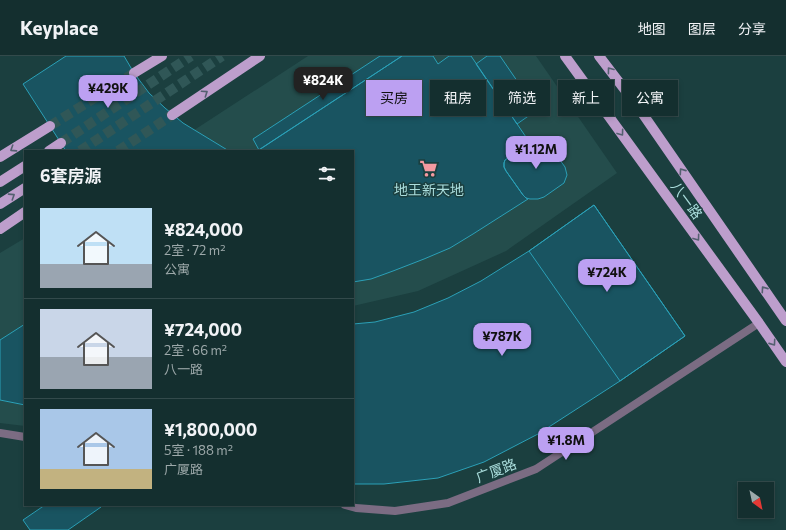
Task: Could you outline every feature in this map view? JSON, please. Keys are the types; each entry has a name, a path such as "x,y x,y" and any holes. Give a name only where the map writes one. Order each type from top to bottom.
{"main road":[{"path":"134,73 162,56"},
{"path":"172,115 260,56"},
{"name":"八一路","path":"565,56 786,362"},
{"name":"八一路","path":"600,56 638,107 786,321"},
{"path":"0,158 50,126"},
{"path":"50,150 61,143"},
{"path":"0,182 24,167"},
{"path":"0,204 24,189"},
{"path":"0,229 24,213"}],"street":[{"name":"广厦路","path":"349,506 356,508 395,511 448,503 536,468 759,323"},
{"path":"0,433 24,437"}],"shaded area":[{"path":"308,56 536,56 558,88 558,116 578,116 617,173 506,251 418,291 354,306 354,150 164,150"},
{"path":"24,239 24,426 0,423 0,253"}],"building":[{"path":"66,56 124,56 134,73 149,93 165,108 183,123 227,150 65,150 23,84"},
{"path":"380,56 402,56 259,150 253,139"},
{"name":"地王新天地","path":"402,56 433,56 438,64 449,56 471,56 494,90 494,116 512,116 530,143 505,160 504,163 506,171 523,195 528,199 450,248 371,279 354,282 354,150 259,150"},
{"path":"487,56 500,56 516,80 494,80 494,90 476,64"},
{"path":"512,116 528,116 517,124"},
{"path":"533,142 544,143 551,148 565,167 567,175 564,183 544,197 538,199 526,198 504,167 505,160"},
{"path":"594,205 685,336 620,381 538,434 484,462 438,478 384,484 354,484 354,324 375,322 414,312 448,298 481,281 529,251"},
{"path":"594,205 685,336 620,381 529,251"},
{"path":"24,325 24,405 0,400 0,340"},
{"path":"44,506 101,507 68,530 30,530 23,520"}],"tunnel":[{"path":"61,143 191,56"},
{"path":"81,150 222,56"},
{"path":"50,126 134,73"},
{"path":"120,150 172,115"}],"place":[{"name":"地王新天地","path":"429,169"}]}
